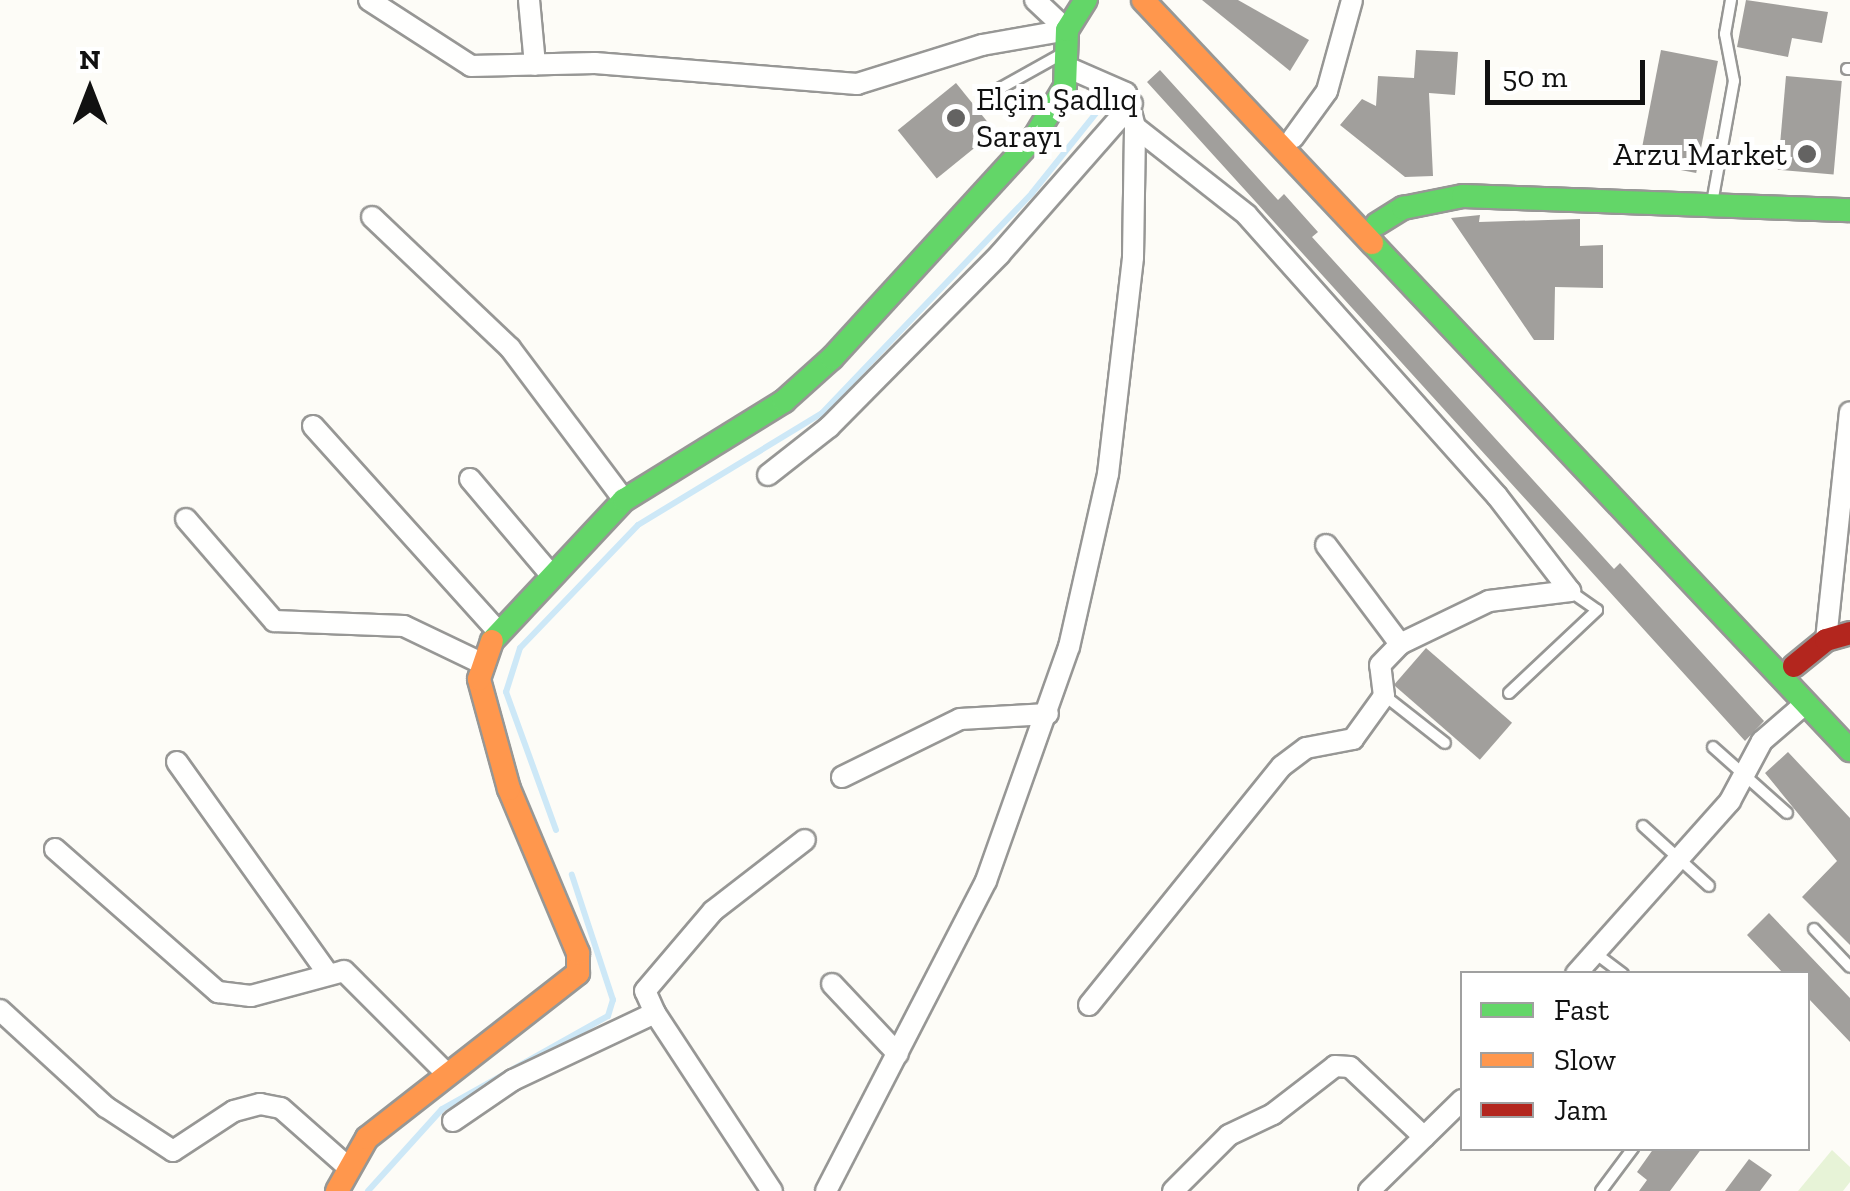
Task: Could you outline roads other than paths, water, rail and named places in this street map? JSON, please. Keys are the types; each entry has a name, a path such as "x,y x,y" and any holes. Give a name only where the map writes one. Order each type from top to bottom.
{"street":[{"path":"370,0 471,66 535,64 857,84 982,44 1067,30"},
{"path":"529,0 535,64"},
{"path":"1035,0 1067,30"},
{"path":"337,1191 367,1138 578,973 578,953 509,790 479,662 497,630 624,500 810,382 1036,135 1069,61 1067,30 1086,0"},
{"path":"1143,0 1850,750"},
{"path":"1154,0 1377,224 1850,725"},
{"path":"1293,138 1327,90 1352,0"},
{"path":"826,1191 986,880 1048,714 1121,388 1135,126 1132,104 1113,85 1069,61"},
{"path":"768,475 829,427 987,267 1132,104"},
{"path":"1135,126 1248,215 1497,496 1570,591"},
{"path":"1377,224 1403,208 1462,196 1850,210"},
{"path":"372,216 510,348 624,500"},
{"path":"1826,640 1850,412"},
{"path":"314,426 497,630"},
{"path":"470,479 551,575"},
{"path":"186,519 274,621 404,626 479,662"},
{"path":"1326,545 1400,644"},
{"path":"1089,1005 1282,766 1306,748 1353,739 1384,696 1380,665 1400,644 1489,601 1570,591"},
{"path":"1794,666 1826,640 1850,634"},
{"path":"1579,971 1678,860 1744,776 1762,741 1806,703"},
{"path":"842,777 960,718 1048,714"},
{"path":"177,762 326,971"},
{"path":"772,1191 645,991 712,911 805,840"},
{"path":"55,849 218,992 251,996 326,971 356,978 448,1074"},
{"path":"832,984 898,1054"},
{"path":"0,1010 106,1107 173,1152 234,1111 260,1104 281,1108 349,1168"},
{"path":"453,1121 513,1080 655,1012"},
{"path":"1173,1191 1229,1135 1273,1114 1335,1066 1350,1068 1424,1137"},
{"path":"1370,1191 1460,1102"}],"lane":[{"path":"1712,204 1734,80 1725,48 1731,0"},
{"path":"983,98 1034,63 1069,61"},
{"path":"1509,693 1597,610 1570,591"},
{"path":"1384,696 1445,744"},
{"path":"1713,747 1787,813"},
{"path":"1643,826 1708,886"},
{"path":"1814,929 1850,967"},
{"path":"1595,952 1618,971"},
{"path":"1600,1191 1631,1151"}],"waterway":[{"path":"556,830 506,692 520,648 638,525 822,413 1032,193 1108,98"},
{"path":"368,1191 442,1109 608,1016 613,1000 572,875"}],"place":[{"name":"Elçin Şadlıq Sarayı","path":"956,118"},
{"name":"Arzu Market","path":"1807,154"}]}
